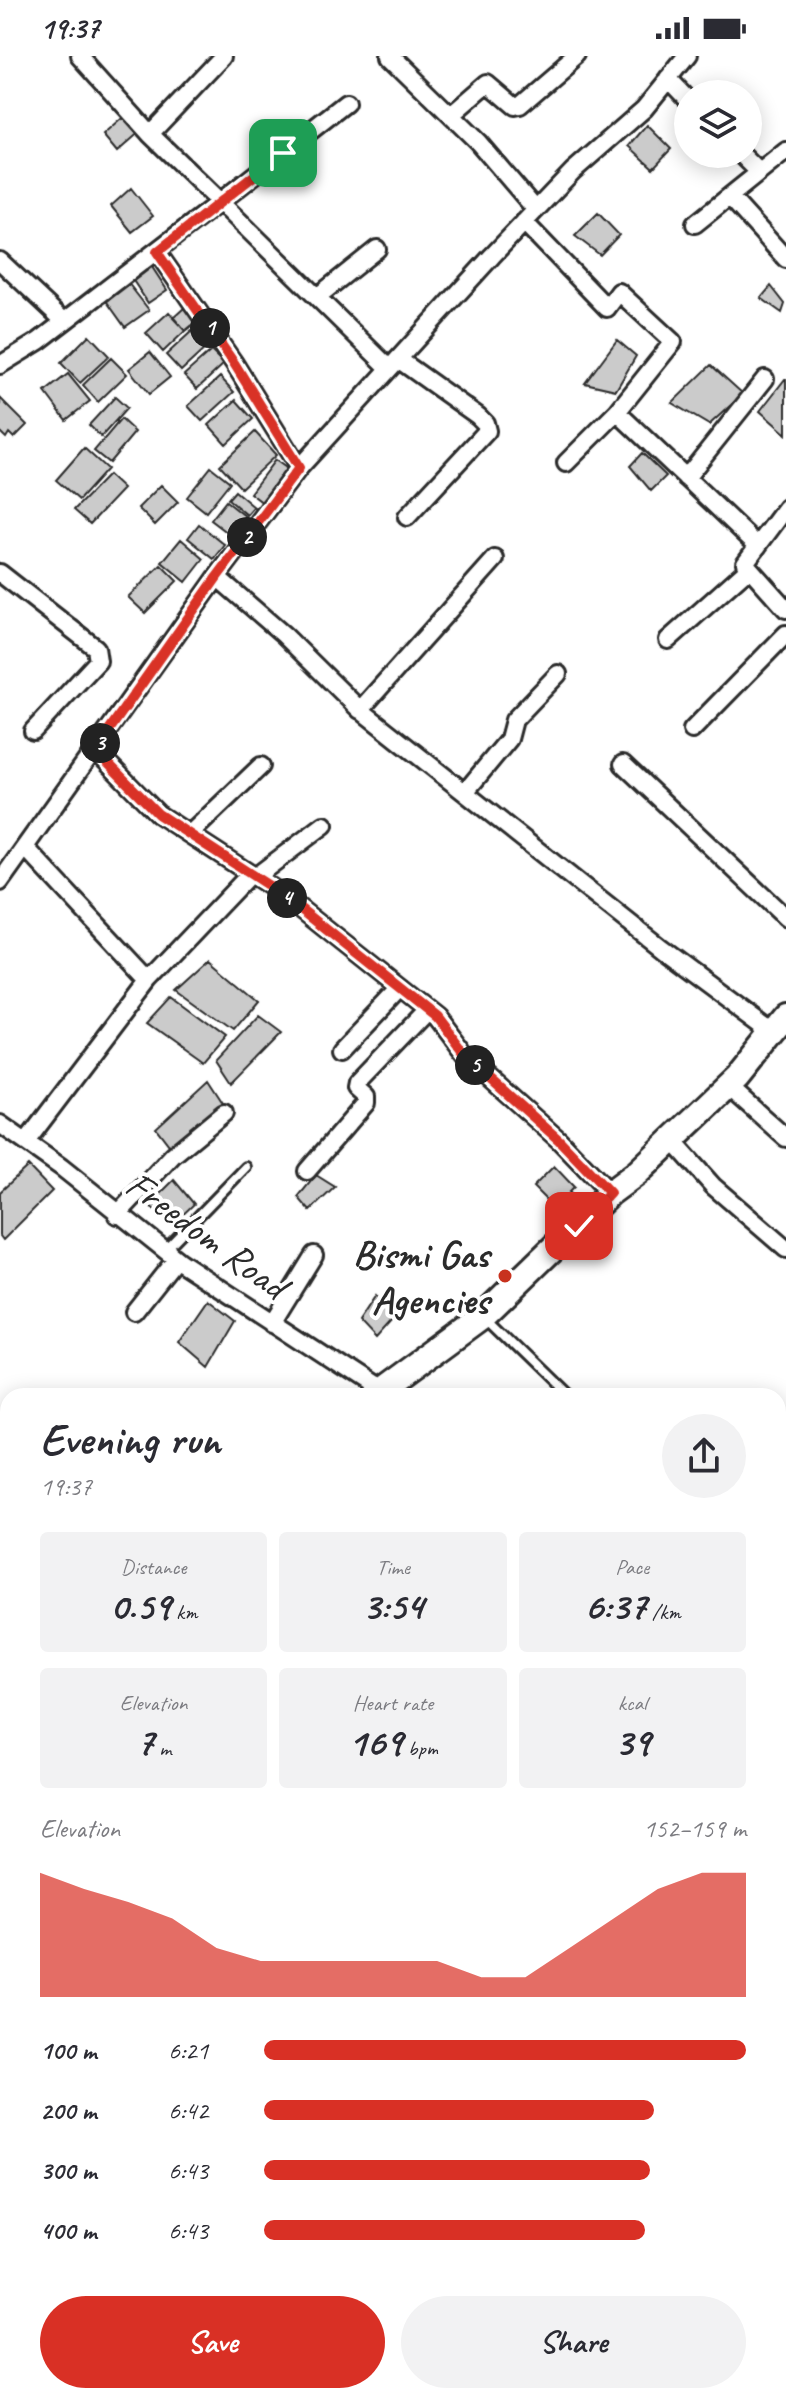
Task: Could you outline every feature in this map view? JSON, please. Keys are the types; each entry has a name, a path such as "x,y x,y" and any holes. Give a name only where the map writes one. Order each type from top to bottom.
{"street":[{"path":"80,56 150,134 317,297 393,363 485,423 487,431 407,517"},
{"path":"150,134 224,56"},
{"path":"390,56 451,115 607,308 619,292 673,342 617,412 566,463"},
{"path":"451,115 488,83 515,106 520,105 577,56"},
{"path":"0,882 217,577 299,468 573,171 644,109 687,56"},
{"path":"668,79 674,85"},
{"path":"0,365 157,252 346,103"},
{"path":"695,224 786,151"},
{"path":"755,168 758,171"},
{"path":"730,197 786,259"},
{"path":"317,297 377,249"},
{"path":"157,252 234,363 299,468"},
{"path":"0,261 64,321"},
{"path":"686,478 765,379"},
{"path":"617,412 758,546"},
{"path":"786,508 745,563 786,609"},
{"path":"360,710 495,559"},
{"path":"668,640 749,568"},
{"path":"0,573 96,648 98,661 33,731"},
{"path":"217,577 284,635 360,710 616,913 780,1024 728,1086 610,1193 483,1316 384,1388"},
{"path":"692,730 786,634"},
{"path":"466,791 509,739 514,720 558,674"},
{"path":"95,750 158,814 253,875 427,1010 466,1057 559,1140 610,1193"},
{"path":"623,764 786,918"},
{"path":"191,833 261,766"},
{"path":"26,1142 149,980 253,875 324,825"},
{"path":"25,847 149,980"},
{"path":"342,1049 400,988"},
{"path":"307,1171 366,1103 366,1097 356,1088 357,1083 427,1010"},
{"path":"728,1086 786,1138"},
{"path":"117,1215 173,1155 224,1113"},
{"name":"Freedom Road","path":"0,1124 172,1257 367,1388"},
{"path":"672,1140 713,1186 786,1249"},
{"path":"272,1323 314,1255"},
{"path":"134,1312 172,1257"}],"lane":[{"path":"172,1257 171,1244 246,1167"},
{"path":"483,1316 557,1388"}],"building":[{"path":"128,113 142,130 117,152 103,135"},
{"path":"647,125 671,149 653,168 629,146"},
{"path":"131,188 153,216 132,232 111,206"},
{"path":"598,213 619,235 600,255 575,236"},
{"path":"150,264 167,290 148,303 130,276"},
{"path":"128,283 149,310 125,327 105,299"},
{"path":"771,286 785,304 782,313 761,298"},
{"path":"184,308 196,322 185,331 173,318"},
{"path":"169,312 185,331 163,352 146,333"},
{"path":"192,331 207,347 181,371 166,355"},
{"path":"89,335 109,356 80,383 61,363"},
{"path":"617,340 636,356 616,390 585,383"},
{"path":"211,351 224,364 197,389 184,375"},
{"path":"150,352 170,377 149,394 129,369"},
{"path":"111,358 127,374 98,402 83,385"},
{"path":"711,365 743,394 709,425 672,403"},
{"path":"68,374 90,401 66,420 45,392"},
{"path":"220,377 234,392 202,421 188,406"},
{"path":"786,379 786,434 760,411"},
{"path":"115,397 127,408 101,437 89,425"},
{"path":"0,398 27,425 14,438 9,433 6,438 0,432"},
{"path":"236,400 253,419 226,444 209,425"},
{"path":"121,419 135,432 109,463 94,451"},
{"path":"255,432 276,455 241,488 220,465"},
{"path":"84,448 107,469 79,500 56,480"},
{"path":"642,453 666,476 651,491 630,466"},
{"path":"275,460 289,470 263,503 250,493"},
{"path":"211,467 230,482 206,512 187,497"},
{"path":"108,475 123,489 90,524 74,510"},
{"path":"161,485 178,502 155,525 138,508"},
{"path":"235,491 254,507 247,515 228,499"},
{"path":"226,501 246,517 232,536 211,520"},
{"path":"199,524 225,545 214,559 188,538"},
{"path":"181,539 204,559 186,582 162,562"},
{"path":"161,565 177,581 145,613 128,597"},
{"path":"210,959 259,1000 233,1031 176,990"},
{"path":"171,997 225,1037 203,1063 147,1023"},
{"path":"258,1015 281,1032 231,1083 216,1060"},
{"path":"208,1080 223,1103 172,1149 156,1128"},
{"path":"28,1166 52,1191 3,1240 0,1236 0,1192"},
{"path":"554,1166 574,1187 569,1192 575,1198 566,1206 561,1201 554,1208 533,1187"},
{"path":"316,1175 335,1187 310,1211 298,1197"},
{"path":"174,1180 194,1204 172,1225 149,1205"},
{"path":"375,1296 393,1320 375,1340 358,1322"},
{"path":"208,1300 235,1321 208,1367 179,1342"}],"place":[{"name":"Bismi Gas Agencies","path":"505,1276"}],"route":[{"path":"283,153 157,252 234,363 299,468 217,577 95,750 158,814 283,895 435,1016 466,1057 559,1140 610,1193 579,1226"}]}
